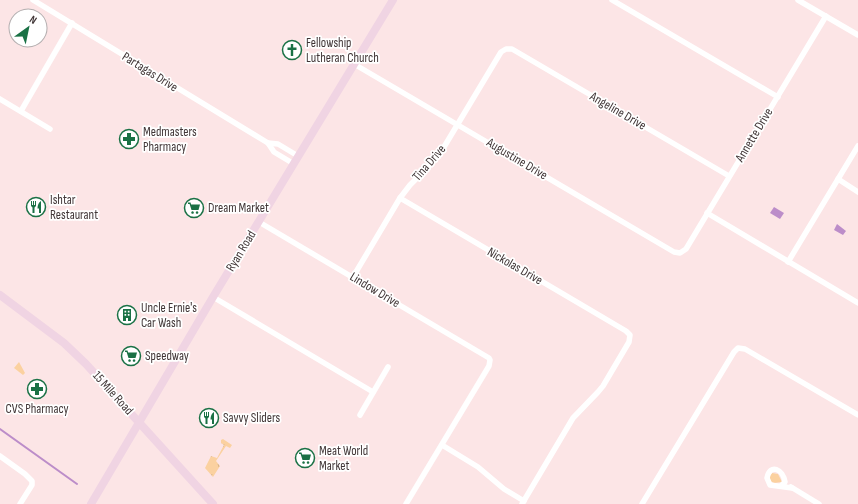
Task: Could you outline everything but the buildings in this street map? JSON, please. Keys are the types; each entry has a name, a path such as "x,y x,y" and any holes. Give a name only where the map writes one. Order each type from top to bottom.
{"main road":[{"name":"Ryan Road","path":"91,504 213,297 393,0"},
{"name":"15 Mile Road","path":"0,295 64,343 103,381 213,504"}],"street":[{"name":"Partagas Drive","path":"33,0 268,143"},
{"path":"612,0 778,97"},
{"path":"798,0 858,35"},
{"name":"Annette Drive","path":"680,253 686,249 826,16"},
{"path":"21,111 72,23"},
{"name":"Tina Drive","path":"352,277 400,198 441,152 501,52 506,49"},
{"name":"Angeline Drive","path":"506,49 512,49 729,176"},
{"name":"Augustine Drive","path":"354,64 674,252 680,253"},
{"path":"0,99 50,129"},
{"path":"268,143 278,144 298,156"},
{"path":"268,143 274,152 294,164"},
{"path":"788,262 858,146"},
{"path":"838,180 858,192"},
{"name":"Nickolas Drive","path":"400,198 620,327 630,335 629,342 603,386 573,418 523,502"},
{"path":"707,214 858,303"},
{"name":"Lindow Drive","path":"258,222 486,356 490,360 489,366 442,445"},
{"path":"213,297 374,392"},
{"path":"642,504 734,352 738,348 745,349 858,414"},
{"path":"360,415 388,367"},
{"path":"406,504 442,445 478,467 504,489 523,502"},
{"path":"0,456 25,474 32,481 32,485 20,504"},
{"path":"792,488 770,486 767,478 768,473 773,470 779,470 792,488 819,504"},
{"path":"782,486 785,480"}],"green space":[{"path":"19,362 25,373 23,375 14,368"},
{"path":"223,439 232,445 230,448 226,446 216,461 220,466 213,477 205,468 211,456 217,458 224,445 221,443 221,440"},
{"path":"772,473 778,474 782,482 774,483 770,481 770,476"}],"shaded area":[{"path":"774,207 784,213 780,219 770,213"},
{"path":"837,224 846,231 843,235 834,230"}],"waterway":[{"path":"0,429 77,484"}],"place":[{"name":"Fellowship Lutheran Church","path":"292,50"},
{"name":"Medmasters Pharmacy","path":"129,139"},
{"name":"Ishtar Restaurant","path":"36,207"},
{"name":"Dream Market","path":"194,208"},
{"name":"Uncle Ernie's Car Wash","path":"127,315"},
{"name":"Speedway","path":"131,356"},
{"name":"CVS Pharmacy","path":"37,389"},
{"name":"Savvy Sliders","path":"209,418"},
{"name":"Meat World Market","path":"305,458"}]}
